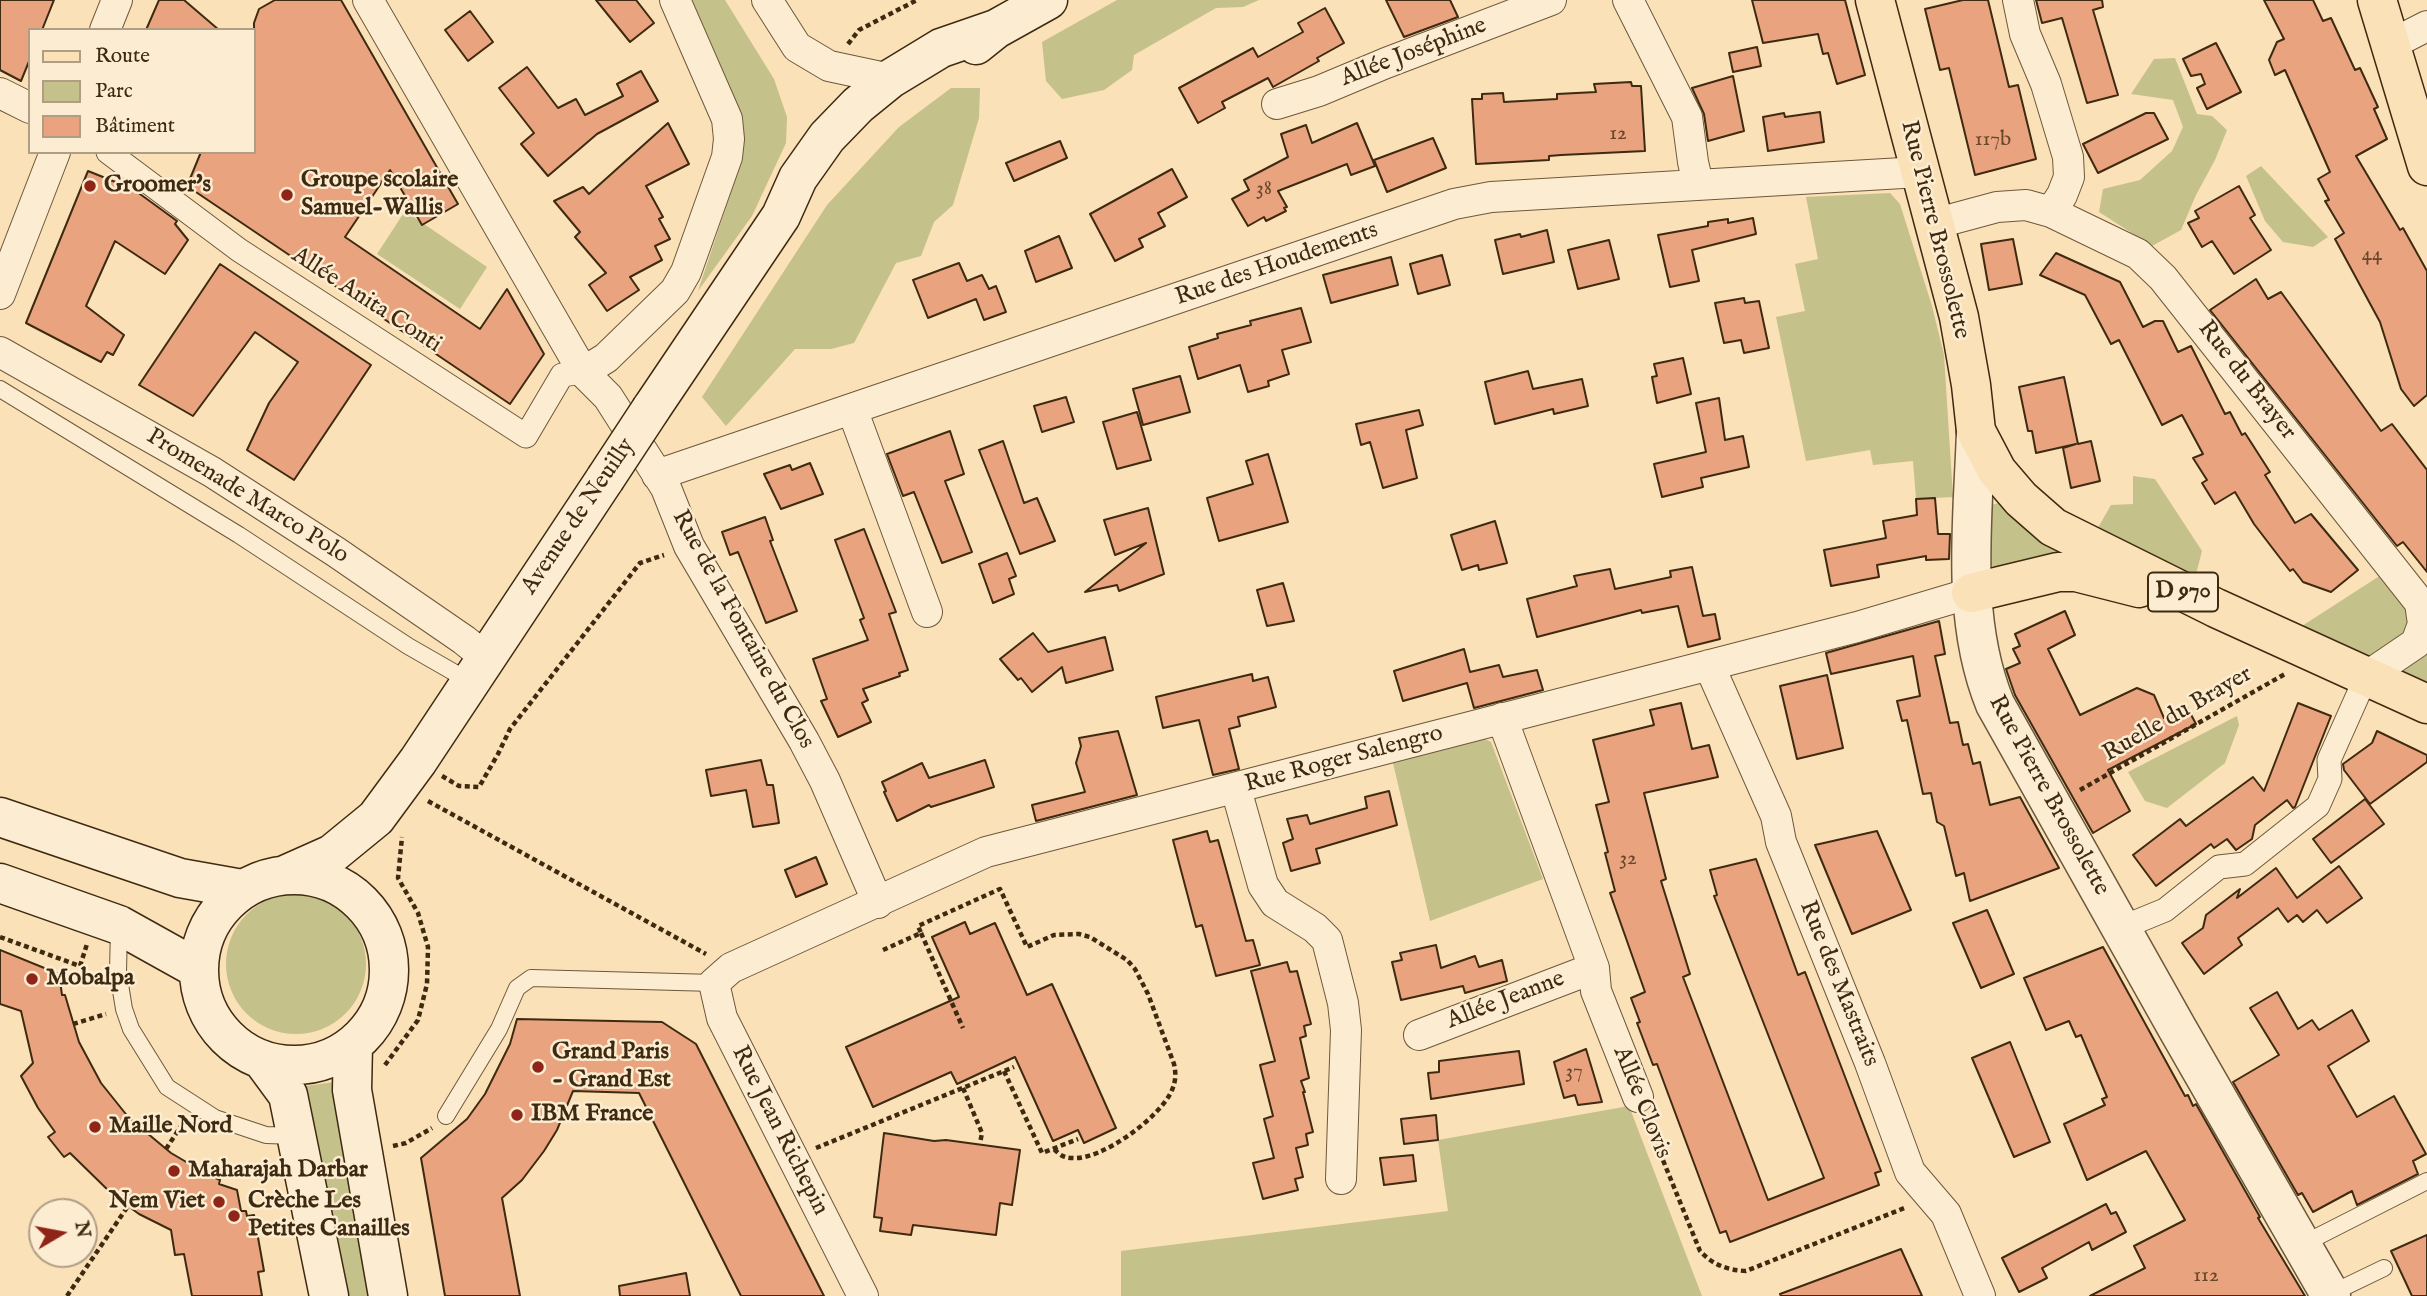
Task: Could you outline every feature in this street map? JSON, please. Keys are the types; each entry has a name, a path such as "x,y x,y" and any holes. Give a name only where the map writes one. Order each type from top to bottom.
{"main road":[{"name":"Avenue de Neuilly","path":"781,216 814,191 845,149 881,114 915,87 951,65 996,29 1048,0"},
{"name":"Rue Pierre Brossolette","path":"1875,0 1959,317 1971,385 1976,432 1971,593 1987,683 1995,704 2331,1295"},
{"path":"2377,0 2427,166"},
{"name":"Avenue de Neuilly","path":"366,907 365,863 389,826 418,761 781,216 798,178 827,137 890,79 941,48 996,29"},
{"name":"D 970","path":"1976,432 1997,471 2021,499 2053,527 2216,608 2427,704"},
{"path":"1971,593 2058,572 2076,572 2216,608"},
{"path":"0,817 180,878 242,889"},
{"name":"Avenue de Neuilly","path":"287,874 389,826"},
{"path":"287,874 317,877 344,888 366,907 382,933 389,963 386,994 374,1022 353,1045 326,1060 295,1066 264,1061 237,1047 216,1026 202,999 198,969 203,938 219,910 242,889 264,879 287,874"},
{"path":"0,883 119,925 198,969"},
{"path":"353,1045 352,1090 388,1296"},
{"path":"264,1061 288,1095 329,1296"}],"street":[{"path":"106,28 117,0"},
{"name":"Rue de la Fontaine du Clos","path":"368,0 583,372 608,397 666,488 689,546 825,781 878,902"},
{"path":"583,372 606,358 675,291 685,272 727,157 727,119 675,0"},
{"path":"767,0 797,47 829,66 890,79"},
{"name":"Allée Joséphine","path":"1277,104 1319,91 1551,0"},
{"path":"1628,0 1687,117 1698,184"},
{"path":"2018,0 2025,34 2046,84 2068,157 2069,177 2051,212"},
{"path":"2390,46 2427,26"},
{"path":"0,93 28,107"},
{"path":"0,294 54,154"},
{"name":"Allée Anita Conti","path":"111,154 239,250 526,436 562,375 583,372"},
{"name":"Rue des Houdements","path":"657,475 1454,204 1491,197 1920,172"},
{"name":"Rue du Brayer","path":"1934,224 2009,205 2025,205 2051,212 2138,254 2163,278 2420,603 2423,624 2416,643 2366,677"},
{"name":"Promenade Marco Polo","path":"0,352 212,471 336,552 477,669"},
{"path":"852,409 927,612"},
{"name":"Rue Roger Salengro","path":"722,976 986,852 1857,627 1971,593"},
{"name":"Rue des Mastraits","path":"1709,665 1776,816 1781,842 1870,1063 1910,1172 1946,1214 1980,1296"},
{"path":"2121,928 2165,910 2219,867 2245,864 2318,806 2330,779 2329,760 2366,677"},
{"name":"Allée Clovis","path":"1502,718 1594,968 1596,991 1638,1097"},
{"path":"1236,789 1263,885 1275,904 1315,928 1327,940 1343,1003 1346,1030 1341,1179"},
{"name":"Allée Jeanne","path":"1419,1035 1594,968"},
{"name":"Rue Jean Richepin","path":"722,976 722,1018 863,1296"}],"lane":[{"path":"0,389 239,535 436,662 477,669"},
{"path":"119,925 118,972 124,1009 131,1029 167,1087 215,1118 266,1135 297,1136"},
{"path":"446,1116 499,1029 517,988 531,978 722,976"},
{"path":"2303,1244 2427,1181"},
{"path":"2331,1295 2384,1269"}],"path":[{"path":"829,66 859,30 917,0"},
{"path":"434,783 440,775 459,786 479,786 510,729 640,563 689,546"},
{"name":"Ruelle du Brayer","path":"2053,806 2319,654"},
{"path":"429,791 423,799 722,976"},
{"path":"378,1074 418,1020 427,984 428,947 418,913 398,878 389,826"},
{"path":"963,1028 918,926 1000,889 1027,947 1054,935 1079,934 1090,937 1117,953 1135,968 1149,993 1174,1064 1174,1088 1161,1109 1151,1118 1103,1150 1074,1158 1062,1157 1053,1148"},
{"path":"883,950 921,933"},
{"path":"73,1024 124,1009"},
{"path":"793,1157 1014,1067"},
{"path":"1004,1071 1042,1153 1078,1139"},
{"path":"963,1088 982,1133 980,1143"},
{"name":"Allée Clovis","path":"1638,1097 1700,1251 1716,1264 1731,1270 1746,1271 1931,1197"},
{"path":"166,1149 195,1105"},
{"path":"384,1148 406,1143 427,1133 446,1116"},
{"path":"67,1296 128,1206"}],"green space":[{"path":"690,0 725,0 774,79 787,117 786,143 752,216 698,291 734,183 742,146"},
{"path":"1117,0 1259,0 1243,7 1216,8 1134,55 1132,70 1104,90 1062,99 1046,81 1042,42"},
{"path":"2175,58 2197,114 2212,116 2227,130 2181,230 2152,246 2099,212 2103,189 2140,180 2172,151 2183,127 2173,100 2131,94 2154,59"},
{"path":"951,88 980,88 979,118 953,205 934,222 921,256 896,263 854,343 831,349 795,349 726,426 702,397 827,205 899,127"},
{"path":"2261,166 2328,237 2313,247 2283,242 2265,221 2246,176"},
{"path":"1890,193 1900,204 1932,306 1944,355 1953,497 1916,499 1913,461 1873,465 1870,450 1806,461 1776,317 1805,311 1795,264 1818,259 1806,197"},
{"path":"405,211 487,267 460,309 377,254"},
{"path":"2133,476 2155,479 2202,551 2195,578 2095,533 2111,505 2133,504"},
{"path":"1999,503 2072,551 2001,572 1990,564 1991,505"},
{"path":"2381,575 2427,619 2427,682 2302,626"},
{"path":"2237,716 2239,725 2225,763 2167,808 2145,801 2128,772"},
{"path":"1483,738 1491,742 1543,879 1430,921 1393,763"},
{"path":"296,894 323,899 346,914 361,937 366,964 361,991 346,1014 323,1029 296,1034 269,1029 246,1014 231,991 226,964 231,937 246,914 269,899"},
{"path":"334,1082 374,1296 344,1296 306,1086"},
{"path":"1629,1106 1702,1296 1121,1296 1121,1251 1448,1211 1438,1140"}],"building":[{"path":"0,0 54,0 43,28 28,28 28,64 21,81 0,70"},
{"path":"159,0 184,0 217,28 147,28"},
{"name":"Groupe scolaire Samuel-Wallis","path":"275,0 341,0 458,204 422,225 390,170 345,237 480,329 507,289 544,354 510,404 187,186 200,154 256,154 254,23 259,9"},
{"path":"596,0 636,0 654,23 630,42"},
{"path":"1386,0 1450,0 1458,17 1404,37"},
{"path":"1752,0 1845,0 1865,75 1837,84 1828,53 1823,54 1818,34 1763,43"},
{"path":"1963,0 1988,0 2009,87 2018,85 2036,159 1975,175 1949,68 1940,70 1925,9"},
{"path":"2036,0 2102,0 2103,7 2093,10 2118,95 2087,103 2062,18 2042,23"},
{"path":"2264,0 2313,0 2323,21 2331,18 2355,70 2360,68 2378,107 2374,109 2387,139 2356,156 2400,230 2403,228 2427,271 2427,395 2414,406 2401,389 2380,322 2335,239 2344,233 2325,201 2329,200 2318,179 2330,172 2285,70 2275,75 2269,60 2277,42 2284,39"},
{"path":"1325,8 1344,43 1317,58 1319,61 1273,87 1268,78 1222,102 1225,108 1198,123 1179,88 1253,48 1258,57 1303,32 1298,23"},
{"path":"470,11 493,42 468,61 445,30"},
{"path":"2216,43 2241,92 2207,109 2197,88 2205,84 2201,74 2191,76 2183,59"},
{"path":"1757,47 1761,66 1733,72 1729,53"},
{"path":"527,67 558,108 576,99 585,115 623,96 617,84 641,71 658,101 597,134 548,176 521,144 534,133 499,88"},
{"path":"1733,76 1744,131 1708,141 1704,114 1692,88"},
{"path":"1631,82 1632,86 1641,86 1645,151 1561,155 1549,156 1549,160 1476,164 1472,99 1482,99 1482,94 1503,93 1504,102 1557,99 1557,94 1596,92 1594,84"},
{"path":"1820,112 1824,142 1768,151 1763,117 1784,113 1785,117"},
{"path":"2146,113 2154,113 2168,139 2098,173 2083,144"},
{"path":"668,123 689,164 646,186 663,217 659,219 670,239 655,246 662,260 630,277 639,290 607,311 589,285 606,273 575,237 580,232 554,201 583,187 589,194"},
{"path":"1357,123 1375,166 1351,175 1347,164 1278,191 1287,207 1284,208 1286,211 1266,221 1264,217 1248,226 1232,199 1249,190 1244,180 1288,157 1281,134 1306,125 1312,143"},
{"path":"1433,138 1446,168 1387,192 1374,160"},
{"path":"1060,141 1067,158 1014,181 1006,163"},
{"path":"1172,169 1187,197 1158,213 1165,226 1139,239 1143,247 1115,261 1090,214"},
{"path":"88,171 133,189 177,221 175,224 188,240 165,274 115,241 86,306 124,335 113,355 107,352 101,362 26,323"},
{"path":"2239,186 2255,215 2250,218 2271,250 2234,274 2212,241 2202,247 2188,223 2199,218 2195,211"},
{"path":"1753,218 1756,234 1692,250 1699,281 1670,287 1658,235 1708,226 1708,222 1728,219 1728,223"},
{"path":"1547,230 1554,262 1503,274 1495,240"},
{"path":"1059,236 1072,268 1036,282 1025,251"},
{"path":"2013,239 2022,284 1989,290 1981,244"},
{"path":"1609,240 1619,279 1578,289 1568,250"},
{"path":"2056,253 2120,282 2143,327 2155,321 2163,321 2178,352 2191,346 2225,414 2230,412 2242,435 2245,433 2270,472 2265,475 2295,523 2311,514 2358,570 2331,592 2303,582 2293,569 2290,571 2254,524 2235,492 2215,504 2202,483 2207,480 2193,458 2203,454 2182,415 2162,425 2119,340 2111,344 2085,295 2040,275"},
{"path":"1442,255 1450,285 1418,294 1410,264"},
{"path":"1391,257 1398,285 1331,303 1323,275"},
{"path":"959,263 967,281 982,275 989,289 996,286 1006,312 984,320 976,299 928,318 913,280"},
{"path":"220,264 371,365 294,480 247,450 269,403 298,362 255,332 193,416 139,385"},
{"path":"2256,279 2268,299 2281,292 2381,431 2392,424 2427,470 2427,572 2403,542 2397,546 2210,310"},
{"path":"1744,298 1745,303 1759,301 1769,348 1744,353 1741,340 1724,343 1715,303"},
{"path":"1301,308 1311,342 1282,350 1289,374 1268,381 1269,386 1248,392 1240,365 1198,379 1189,347 1218,338 1217,334 1251,325 1250,321"},
{"path":"1683,358 1691,394 1657,403 1652,377 1657,376 1654,364"},
{"path":"1528,371 1533,389 1582,379 1588,406 1554,414 1553,409 1495,424 1485,382"},
{"path":"1180,376 1190,412 1143,425 1133,389"},
{"path":"2064,377 2078,444 2091,441 2100,481 2071,488 2063,448 2076,444 2036,453 2032,431 2028,431 2019,387"},
{"path":"1066,397 1074,422 1042,432 1034,406"},
{"path":"1719,398 1725,440 1743,436 1749,467 1701,478 1703,487 1662,497 1654,464 1706,452 1696,403"},
{"path":"1419,410 1423,425 1406,430 1417,478 1383,488 1370,442 1361,445 1356,424"},
{"path":"1137,412 1151,460 1117,469 1103,422"},
{"path":"950,431 964,474 945,481 972,552 942,563 914,492 903,496 887,454"},
{"path":"1003,441 1024,503 1037,498 1055,541 1020,554 979,450"},
{"path":"1268,454 1288,522 1219,541 1207,498 1253,484 1246,461"},
{"path":"810,463 823,494 781,509 764,474 790,465 792,470"},
{"path":"1935,498 1938,534 1950,534 1949,559 1926,560 1926,556 1877,565 1879,577 1831,586 1824,550 1886,538 1883,521 1917,515 1916,499"},
{"path":"1148,508 1164,574 1119,591 1117,585 1085,592 1146,543 1115,555 1104,520"},
{"path":"765,517 773,540 770,541 797,611 766,623 738,552 730,555 722,532"},
{"path":"1495,521 1507,563 1479,570 1478,565 1462,570 1451,535"},
{"path":"864,529 896,612 889,614 908,670 899,673 900,676 863,689 868,700 862,703 871,722 838,737 821,701 827,699 813,659 868,640 860,620 864,618 835,540"},
{"path":"1007,553 1016,576 1009,579 1014,594 993,603 979,564"},
{"path":"1692,567 1703,616 1715,614 1720,639 1688,647 1678,606 1642,613 1641,610 1537,637 1527,599 1577,586 1574,576 1610,569 1615,589 1671,577 1670,571"},
{"path":"1283,583 1294,621 1267,626 1257,590"},
{"path":"2065,611 2075,635 2048,649 2080,715 2137,688 2154,695 2164,718 2187,707 2196,724 2108,770 2130,811 2093,833 2015,695 2006,669 2020,663 2013,649 2020,646 2015,634"},
{"path":"1939,621 1945,654 1935,656 1950,723 1958,722 1963,745 1968,744 1973,764 1980,762 1990,805 2020,797 2059,868 1970,901 1964,873 1956,876 1944,826 1937,822 1931,793 1923,794 1907,720 1902,721 1897,701 1920,696 1913,656 1831,674 1826,653"},
{"path":"1033,633 1048,652 1105,637 1113,670 1066,683 1062,667 1032,692 1000,659"},
{"path":"1464,649 1470,672 1499,665 1503,677 1537,670 1543,690 1474,708 1467,683 1403,701 1394,671"},
{"path":"1252,674 1253,681 1268,677 1276,707 1238,717 1240,726 1229,729 1239,769 1213,775 1199,720 1163,728 1156,697"},
{"path":"1827,675 1843,748 1797,759 1780,686"},
{"path":"1681,703 1692,749 1709,745 1718,777 1644,793 1666,879 1661,881 1690,974 1683,977 1768,1200 1824,1178 1714,896 1717,895 1710,870 1756,859 1798,975 1805,972 1881,1171 1875,1173 1879,1185 1730,1242 1726,1231 1720,1233 1657,1064 1653,1065 1637,1023 1640,1022 1631,998 1645,992 1610,893 1615,891 1596,805 1609,802 1593,740 1654,725 1650,710"},
{"path":"2298,703 2331,716 2295,807 2287,800 2255,825 2252,839 2236,850 2227,839 2214,848 2211,844 2156,886 2133,855 2180,819 2186,826 2253,777 2264,791"},
{"path":"1118,731 1137,795 1036,821 1032,805 1085,792 1076,763 1081,746 1079,738"},
{"path":"2377,731 2427,755 2427,762 2370,804 2344,770 2343,764 2372,743"},
{"path":"761,760 767,785 773,785 779,823 753,827 746,790 711,796 706,770"},
{"path":"985,760 994,787 931,807 929,805 897,821 882,782 922,763 929,778"},
{"path":"1389,791 1397,825 1316,849 1320,863 1291,871 1283,843 1293,839 1287,819 1307,815 1310,824 1367,808 1365,797"},
{"path":"2365,799 2384,824 2331,863 2313,839"},
{"path":"1207,831 1210,842 1218,840 1246,941 1253,940 1260,965 1216,976 1202,925 1196,927 1173,840"},
{"path":"1877,831 1911,910 1852,934 1815,845"},
{"path":"816,857 827,884 796,897 785,870"},
{"path":"2339,866 2362,898 2327,923 2317,910 2303,922 2297,915 2288,922 2278,908 2238,938 2242,945 2204,974 2182,943 2203,928 2206,915 2240,889 2237,898 2276,868 2297,898"},
{"path":"1987,910 2014,974 1981,988 1953,923"},
{"path":"965,922 970,934 995,923 1027,995 1052,984 1116,1128 1084,1143 1078,1130 1053,1141 1015,1057 957,1084 951,1072 873,1107 846,1047 959,997 932,937"},
{"path":"1436,945 1441,968 1475,956 1479,967 1502,960 1507,981 1465,993 1463,986 1401,1000 1392,962 1402,960 1400,953"},
{"path":"2103,947 2185,1096 2188,1095 2193,1106 2196,1104 2260,1217 2258,1218 2305,1296 2090,1296 2145,1268 2134,1246 2185,1220 2146,1151 2087,1180 2064,1124 2105,1105 2102,1099 2107,1097 2081,1035 2076,1037 2069,1021 2046,1030 2024,978"},
{"name":"Maille Nord","path":"0,950 59,974 62,995 65,995 79,1042 101,1083 129,1118 171,1153 220,1180 219,1184 237,1190 241,1211 246,1211 247,1216 254,1215 264,1271 258,1272 262,1296 192,1296 184,1254 175,1255 171,1230 139,1214 113,1195 70,1153 64,1157 48,1137 55,1132 21,1076 33,1063 21,1011 0,1004"},
{"path":"1287,962 1290,972 1297,971 1311,1024 1304,1026 1306,1036 1300,1038 1309,1078 1301,1081 1313,1132 1306,1134 1308,1145 1296,1148 1303,1177 1295,1179 1298,1190 1263,1199 1253,1163 1274,1158 1264,1119 1273,1116 1260,1065 1275,1061 1251,971"},
{"path":"2277,992 2298,1029 2312,1020 2319,1030 2352,1010 2369,1041 2328,1066 2357,1117 2394,1096 2426,1154 2413,1161 2418,1174 2357,1205 2352,1191 2313,1212 2302,1193 2298,1195 2233,1082 2279,1055 2250,1008"},
{"path":"517,1019 662,1022 696,1044 824,1296 741,1296 639,1093 573,1091 557,1130 544,1151 522,1180 502,1198 520,1296 445,1296 421,1158 467,1119 485,1094 510,1044"},
{"path":"2010,1042 2050,1142 2014,1157 1972,1058"},
{"path":"1586,1049 1602,1102 1578,1105 1575,1095 1564,1098 1554,1062"},
{"path":"1519,1051 1524,1084 1431,1099 1428,1073 1439,1072 1439,1061"},
{"path":"1436,1115 1438,1140 1404,1144 1401,1119"},
{"path":"884,1133 1020,1150 1012,1205 1000,1203 996,1235 913,1225 911,1235 880,1231 882,1218 874,1217"},
{"path":"1413,1155 1416,1181 1384,1185 1380,1158"},
{"path":"2106,1204 2111,1214 2116,1212 2126,1232 2092,1250 2089,1242 2042,1268 2047,1278 2019,1292 2002,1258"},
{"path":"2427,1235 2427,1296 2412,1296 2391,1251"},
{"path":"1901,1249 1922,1296 1780,1294"},
{"path":"686,1273 690,1296 620,1296 619,1286"}],"place":[{"name":"Groomer's","path":"90,186"},
{"name":"Groupe scolaire Samuel-Wallis","path":"287,195"},
{"name":"Mobalpa","path":"32,979"},
{"name":"Grand Paris - Grand Est","path":"538,1067"},
{"name":"IBM France","path":"517,1115"},
{"name":"Maille Nord","path":"95,1127"},
{"name":"Maharajah Darbar","path":"174,1171"},
{"name":"Nem Viet","path":"219,1202"},
{"name":"Crèche Les Petites Canailles","path":"234,1216"}]}
